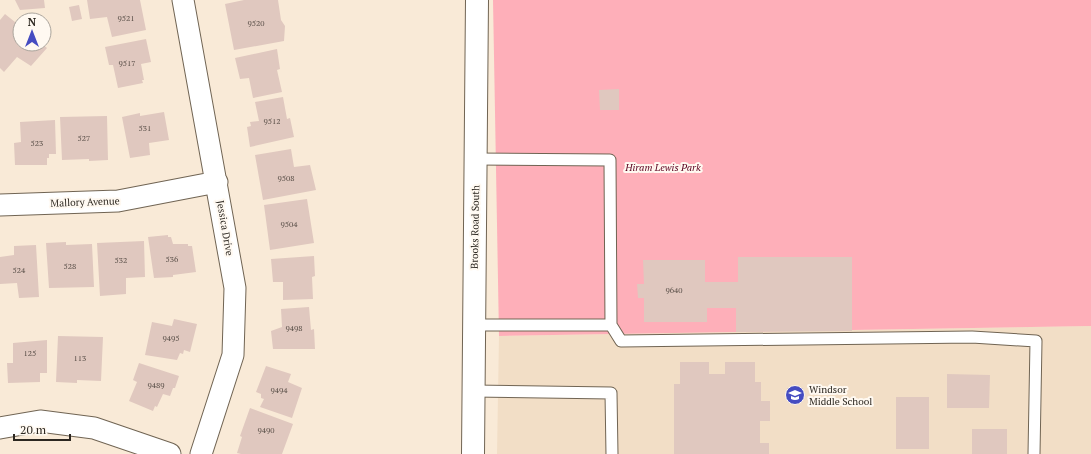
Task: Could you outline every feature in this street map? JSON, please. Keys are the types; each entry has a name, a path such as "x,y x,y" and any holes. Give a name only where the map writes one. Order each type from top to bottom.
{"street":[{"name":"Jessica Drive","path":"183,0 235,288 233,355 201,454"},
{"name":"Brooks Road South","path":"473,454 477,0"},
{"name":"Mallory Avenue","path":"0,205 118,201 217,182"},
{"path":"0,428 40,422 94,428 170,454"}],"lane":[{"path":"475,159 610,160 611,325 621,341 972,337 1036,341 1034,454"},
{"path":"474,325 611,325"},
{"path":"473,391 611,393 612,454"}],"shaded area":[{"name":"Windsor Middle School","path":"1091,326 1091,454 497,454 499,336"}],"green space":[{"name":"Hiram Lewis Park","path":"493,0 1091,0 1091,326 499,336"}],"building":[{"path":"15,0 44,0 45,8 20,10"},
{"path":"87,0 140,0 146,30 112,37 107,17 90,19"},
{"path":"244,0 278,0 281,20 285,26 284,41 234,50 225,4"},
{"path":"79,5 82,19 72,21 69,7"},
{"path":"5,14 12,20 12,52 43,52 31,66 17,57 4,72 0,68 0,20"},
{"path":"146,39 151,62 141,64 144,80 142,80 143,83 118,88 113,65 109,65 105,47"},
{"path":"277,49 280,69 277,70 282,92 253,98 249,78 240,79 235,58"},
{"path":"619,89 619,110 600,110 599,90"},
{"path":"283,97 287,119 290,118 294,137 250,147 247,127 251,126 250,122 259,121 255,102"},
{"path":"164,112 169,140 149,143 150,155 130,158 122,117 140,113 140,116"},
{"path":"107,116 108,160 62,160 60,117"},
{"path":"55,120 56,154 49,154 49,158 47,158 47,165 15,165 14,143 21,142 20,122"},
{"path":"291,149 294,167 310,165 316,190 263,200 255,155"},
{"path":"307,199 314,243 270,250 264,205"},
{"path":"168,235 168,237 171,237 173,244 188,244 188,246 192,246 196,272 173,275 173,277 154,278 148,237"},
{"path":"144,241 145,277 126,278 126,294 100,296 97,243"},
{"path":"66,242 66,245 92,244 94,287 49,288 46,243"},
{"path":"36,245 39,297 19,298 17,283 0,284 0,257 14,255 14,246"},
{"path":"314,256 315,276 312,277 313,299 283,300 283,282 273,282 271,259"},
{"path":"738,257 852,257 852,331 736,332 736,308 707,308 707,322 644,322 644,298 638,298 637,284 644,284 643,260 705,260 705,282 738,282"},
{"path":"309,307 311,330 314,329 315,349 273,349 271,331 282,327 281,309"},
{"path":"174,319 197,324 190,352 184,350 183,354 180,353 177,360 145,355 152,322 172,326"},
{"path":"58,336 103,337 101,381 77,380 77,383 56,382"},
{"path":"47,340 47,373 40,373 40,382 8,383 7,363 13,363 13,343"},
{"path":"680,362 709,362 709,374 725,374 725,362 755,362 755,382 761,382 761,401 770,401 770,421 760,421 760,443 769,443 769,454 674,454 674,384 680,384"},
{"path":"139,363 179,376 175,388 173,388 170,396 163,394 157,407 155,406 153,411 129,401 137,382 133,380"},
{"path":"266,366 291,374 288,382 302,388 292,418 260,407 264,399 261,398 261,394 256,392"},
{"path":"947,374 990,375 989,408 947,408"},
{"path":"896,397 929,397 929,449 896,449"},
{"path":"250,408 293,424 282,454 237,453 242,437 240,436"},
{"path":"972,429 1007,429 1007,454 972,454"}],"place":[{"name":"Windsor Middle School","path":"795,395"}]}
